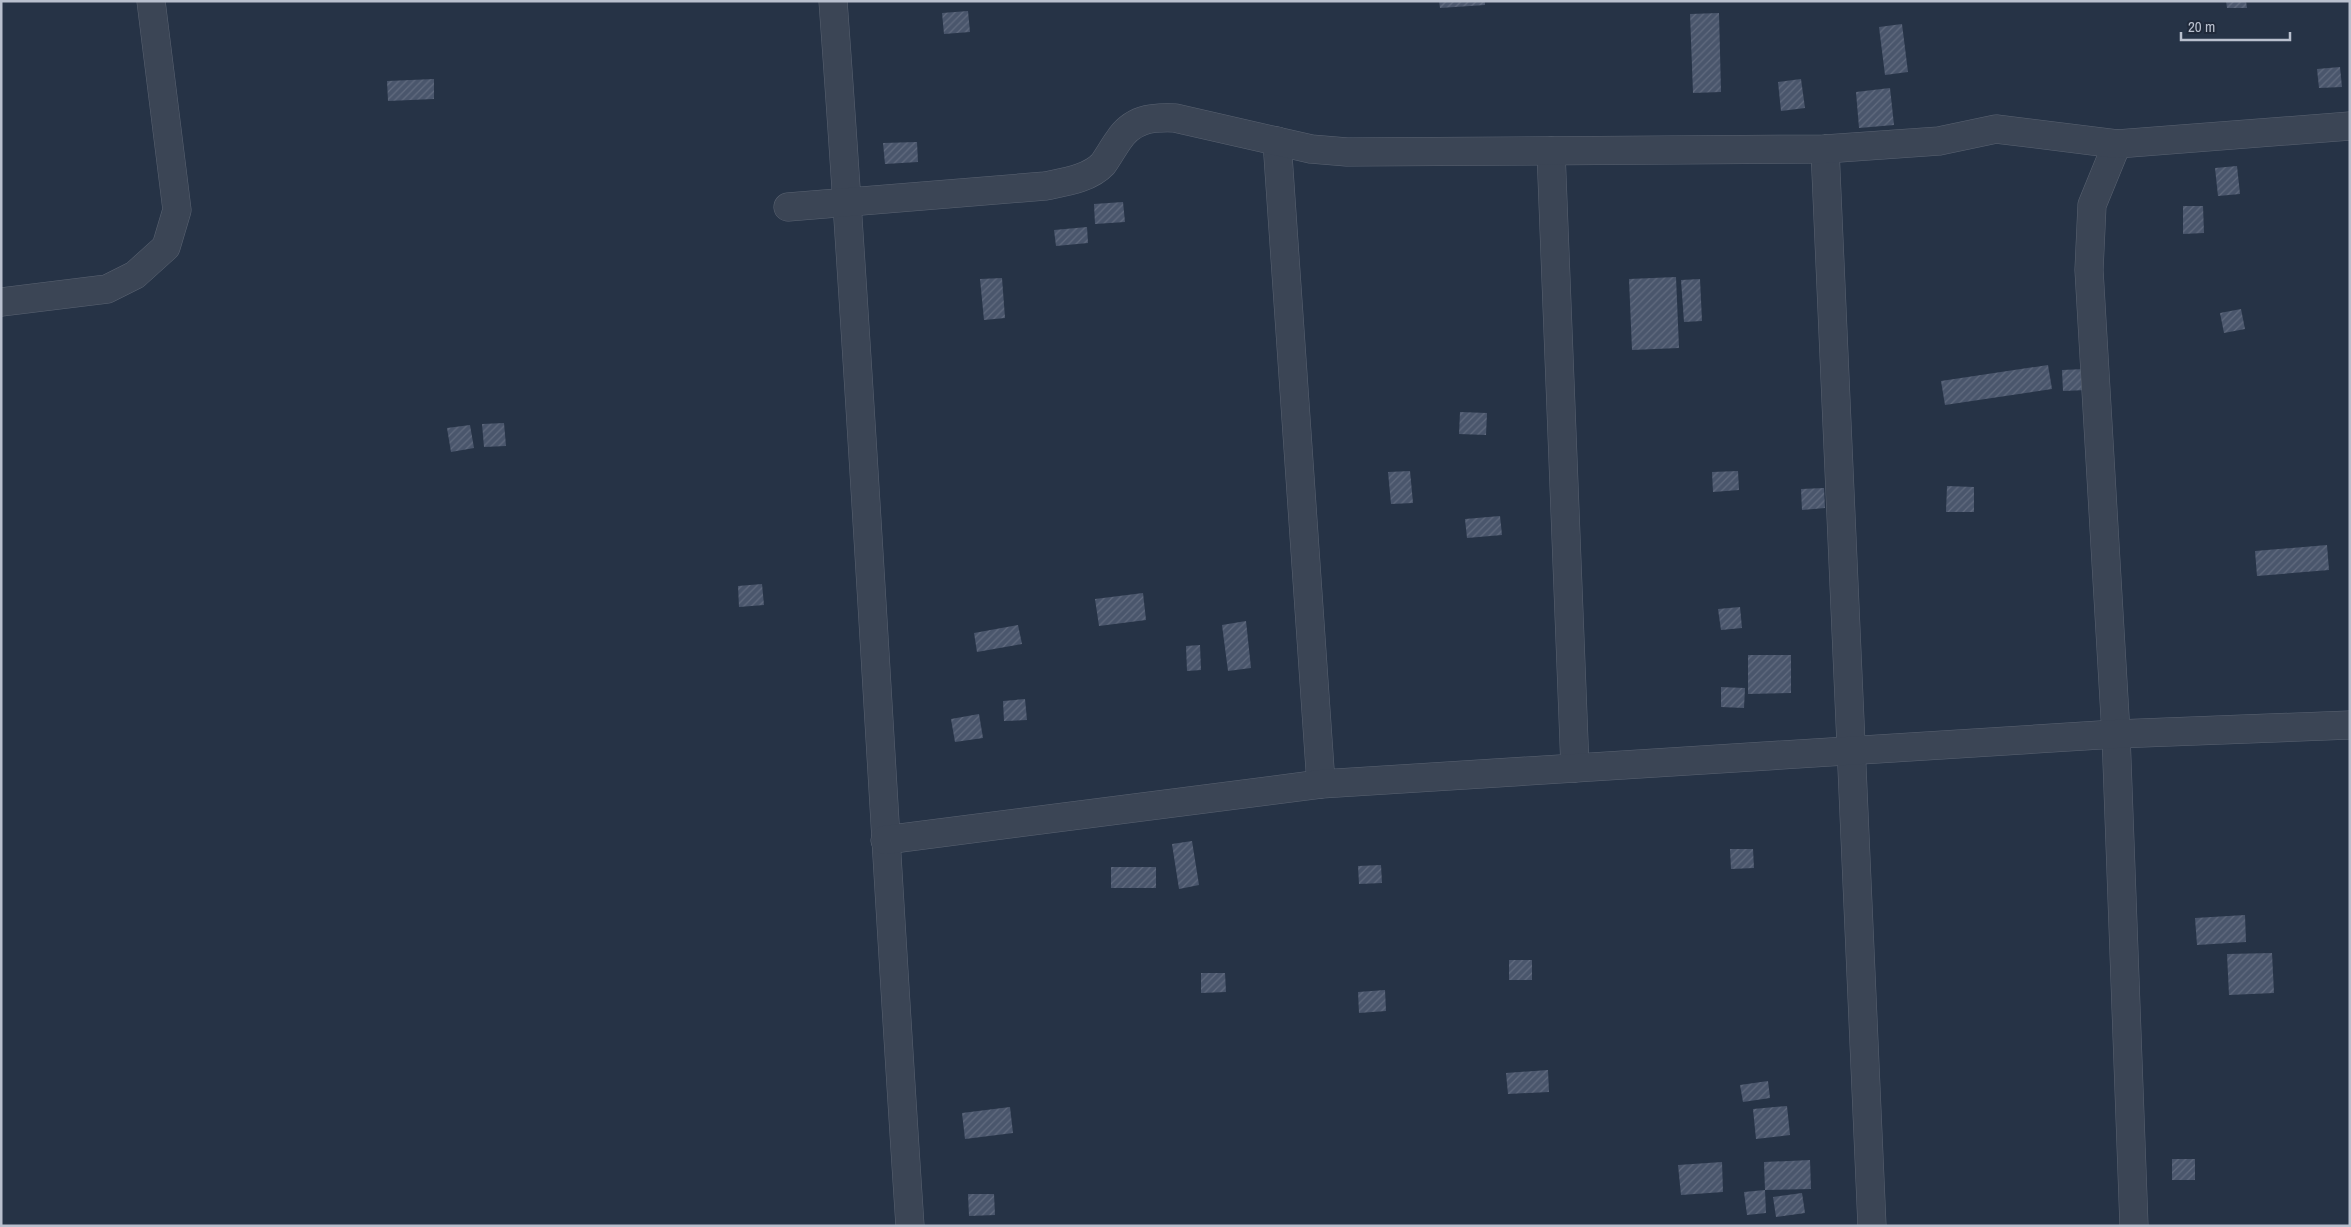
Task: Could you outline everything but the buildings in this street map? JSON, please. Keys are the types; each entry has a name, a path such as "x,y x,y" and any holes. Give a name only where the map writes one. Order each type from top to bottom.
{"street":[{"path":"1,302 107,289 136,275 166,247 177,210 151,1"},
{"path":"832,1 848,202 885,840 910,1226"},
{"path":"788,207 1045,186 1076,180 1102,165 1121,136 1135,123 1153,117 1175,118 1311,149 1347,152 1825,150 1939,141 1996,129 2117,144 2350,126"},
{"path":"1277,141 1321,784"},
{"path":"2117,144 2092,206 2089,270 2116,734 2134,1226"},
{"path":"1551,150 1575,768"},
{"path":"1825,150 1872,1226"},
{"path":"885,840 1321,784 2116,734 2350,725"}]}
